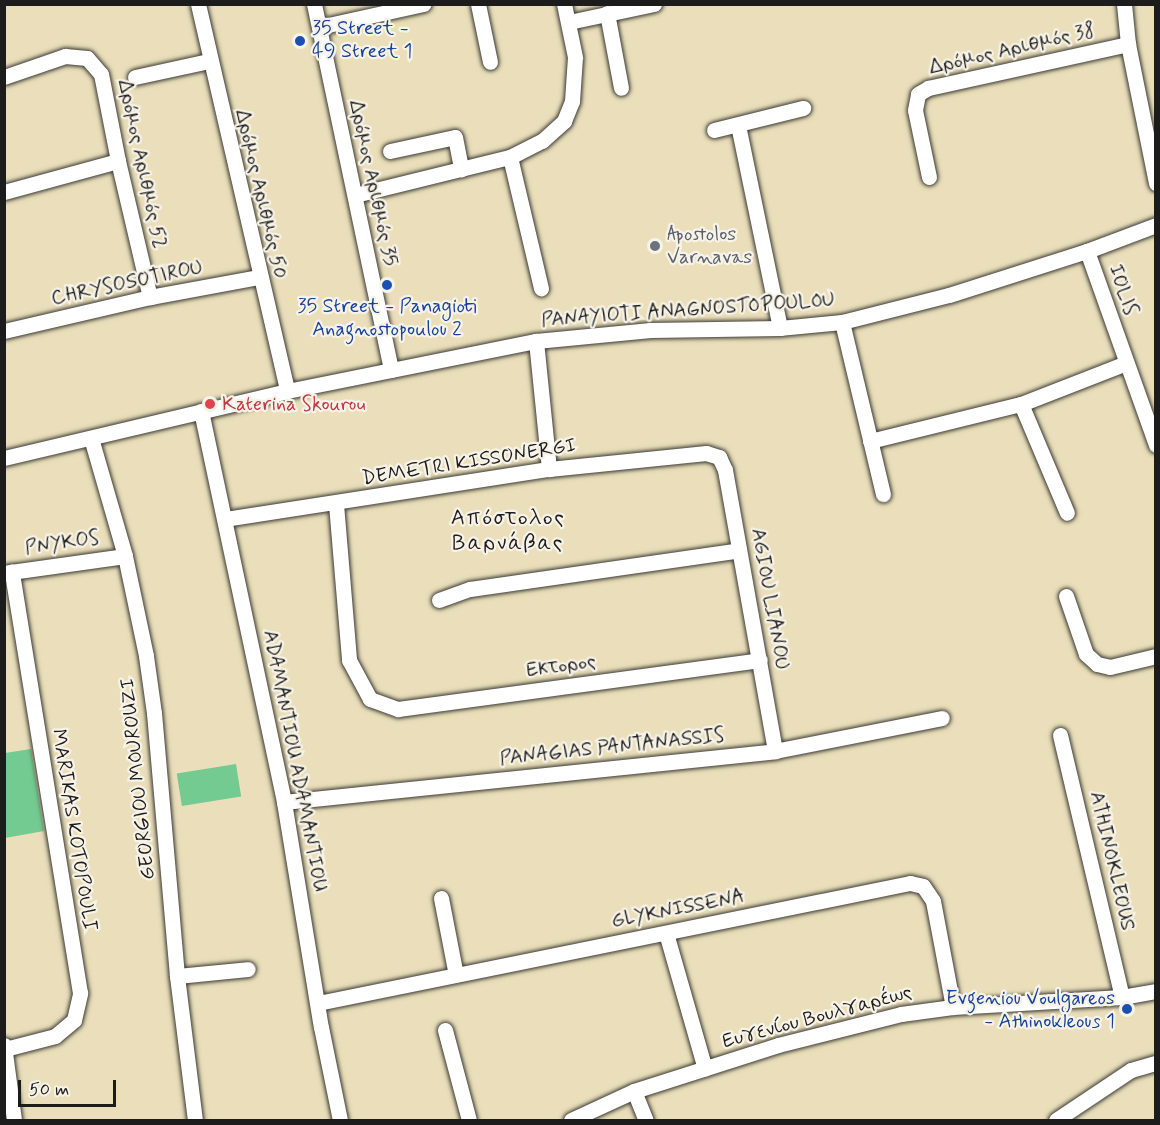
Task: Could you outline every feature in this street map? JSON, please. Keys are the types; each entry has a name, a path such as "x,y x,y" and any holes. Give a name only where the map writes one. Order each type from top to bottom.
{"street":[{"name":"Δρόμος Αριθμός 50","path":"198,4 209,61 287,391"},
{"name":"Δρόμος Αριθμός 35","path":"314,4 391,370"},
{"path":"319,27 424,4"},
{"path":"478,4 490,62"},
{"path":"354,195 510,157 542,141 564,121 572,101 576,77 569,21 564,4"},
{"path":"569,21 654,4"},
{"path":"1124,4 1128,44 1155,183"},
{"path":"607,13 621,88"},
{"name":"Δρόμος Αριθμός 38","path":"929,177 915,110 918,94 928,88 1128,44"},
{"name":"Δρόμος Αριθμός 52","path":"4,77 65,56 87,58 101,74 118,161 150,297"},
{"path":"135,77 209,61"},
{"path":"714,130 803,108"},
{"path":"738,124 780,328"},
{"path":"390,151 454,137 461,169"},
{"path":"510,157 541,288"},
{"path":"4,192 118,161"},
{"name":"PANAYIOTI ANAGNOSTOPOULOU","path":"4,458 287,391 536,341 650,330 780,328 842,322 949,295 1086,251 1155,225"},
{"name":"IOLIS","path":"1086,251 1155,445"},
{"name":"CHRYSOSOTIROU","path":"4,331 150,297 259,277"},
{"path":"842,322 883,494"},
{"path":"536,341 549,469"},
{"path":"870,441 1021,404 1126,363"},
{"path":"1021,404 1067,513"},
{"name":"ADAMANTIOU ADAMANTIOU","path":"201,411 284,802 340,1120"},
{"name":"GEORGIOU MOUROUZI","path":"92,438 125,556 146,656 154,713 177,976 195,1120"},
{"name":"DEMETRI KISSONERGI","path":"225,519 336,504 549,469 706,453 719,457"},
{"name":"AGIOU LIANOU","path":"719,457 725,470 775,751"},
{"name":"Εκτορος","path":"336,504 349,660 370,699 398,709 760,660"},
{"path":"439,600 470,589 739,550"},
{"name":"PNYKOS","path":"8,572 125,556"},
{"name":"MARIKAS KOTOPOULI","path":"5,1047 55,1036 74,1020 80,993 8,572"},
{"path":"1066,596 1086,654 1097,664 1110,667 1155,656"},
{"name":"PANAGIAS PANTANASSIS","path":"284,802 775,751 942,718"},
{"name":"ATHINOKLEOUS","path":"1060,735 1122,997"},
{"name":"GLYKNISSENA","path":"318,1003 910,883 924,886 933,901 953,1007"},
{"path":"441,898 456,975"},
{"path":"666,933 705,1069"},
{"path":"177,976 248,969"},
{"name":"Ευγενίου Βουλγαρέως","path":"571,1120 634,1091 778,1045 891,1016 953,1007 1122,997 1155,991"},
{"path":"446,1030 469,1120"},
{"path":"5,1047 14,1120"},
{"path":"1056,1120 1131,1070 1155,1063"},
{"path":"634,1091 646,1120"}],"green space":[{"path":"31,749 44,831 5,838 5,753"},
{"path":"236,764 241,797 182,806 177,773"}],"place":[{"name":"35 Street - 49 Street 1","path":"300,41"},
{"name":"Apostolos Varnavas","path":"655,246"},
{"name":"35 Street - Panagioti Anagnostopoulou 2","path":"387,285"},
{"name":"Katerina Skourou","path":"210,404"},
{"name":"Evgeniou Voulgareos - Athinokleous 1","path":"1127,1009"}],"district":[{"name":"Απόστολος Βαρνάβας","path":"508,530"}]}
